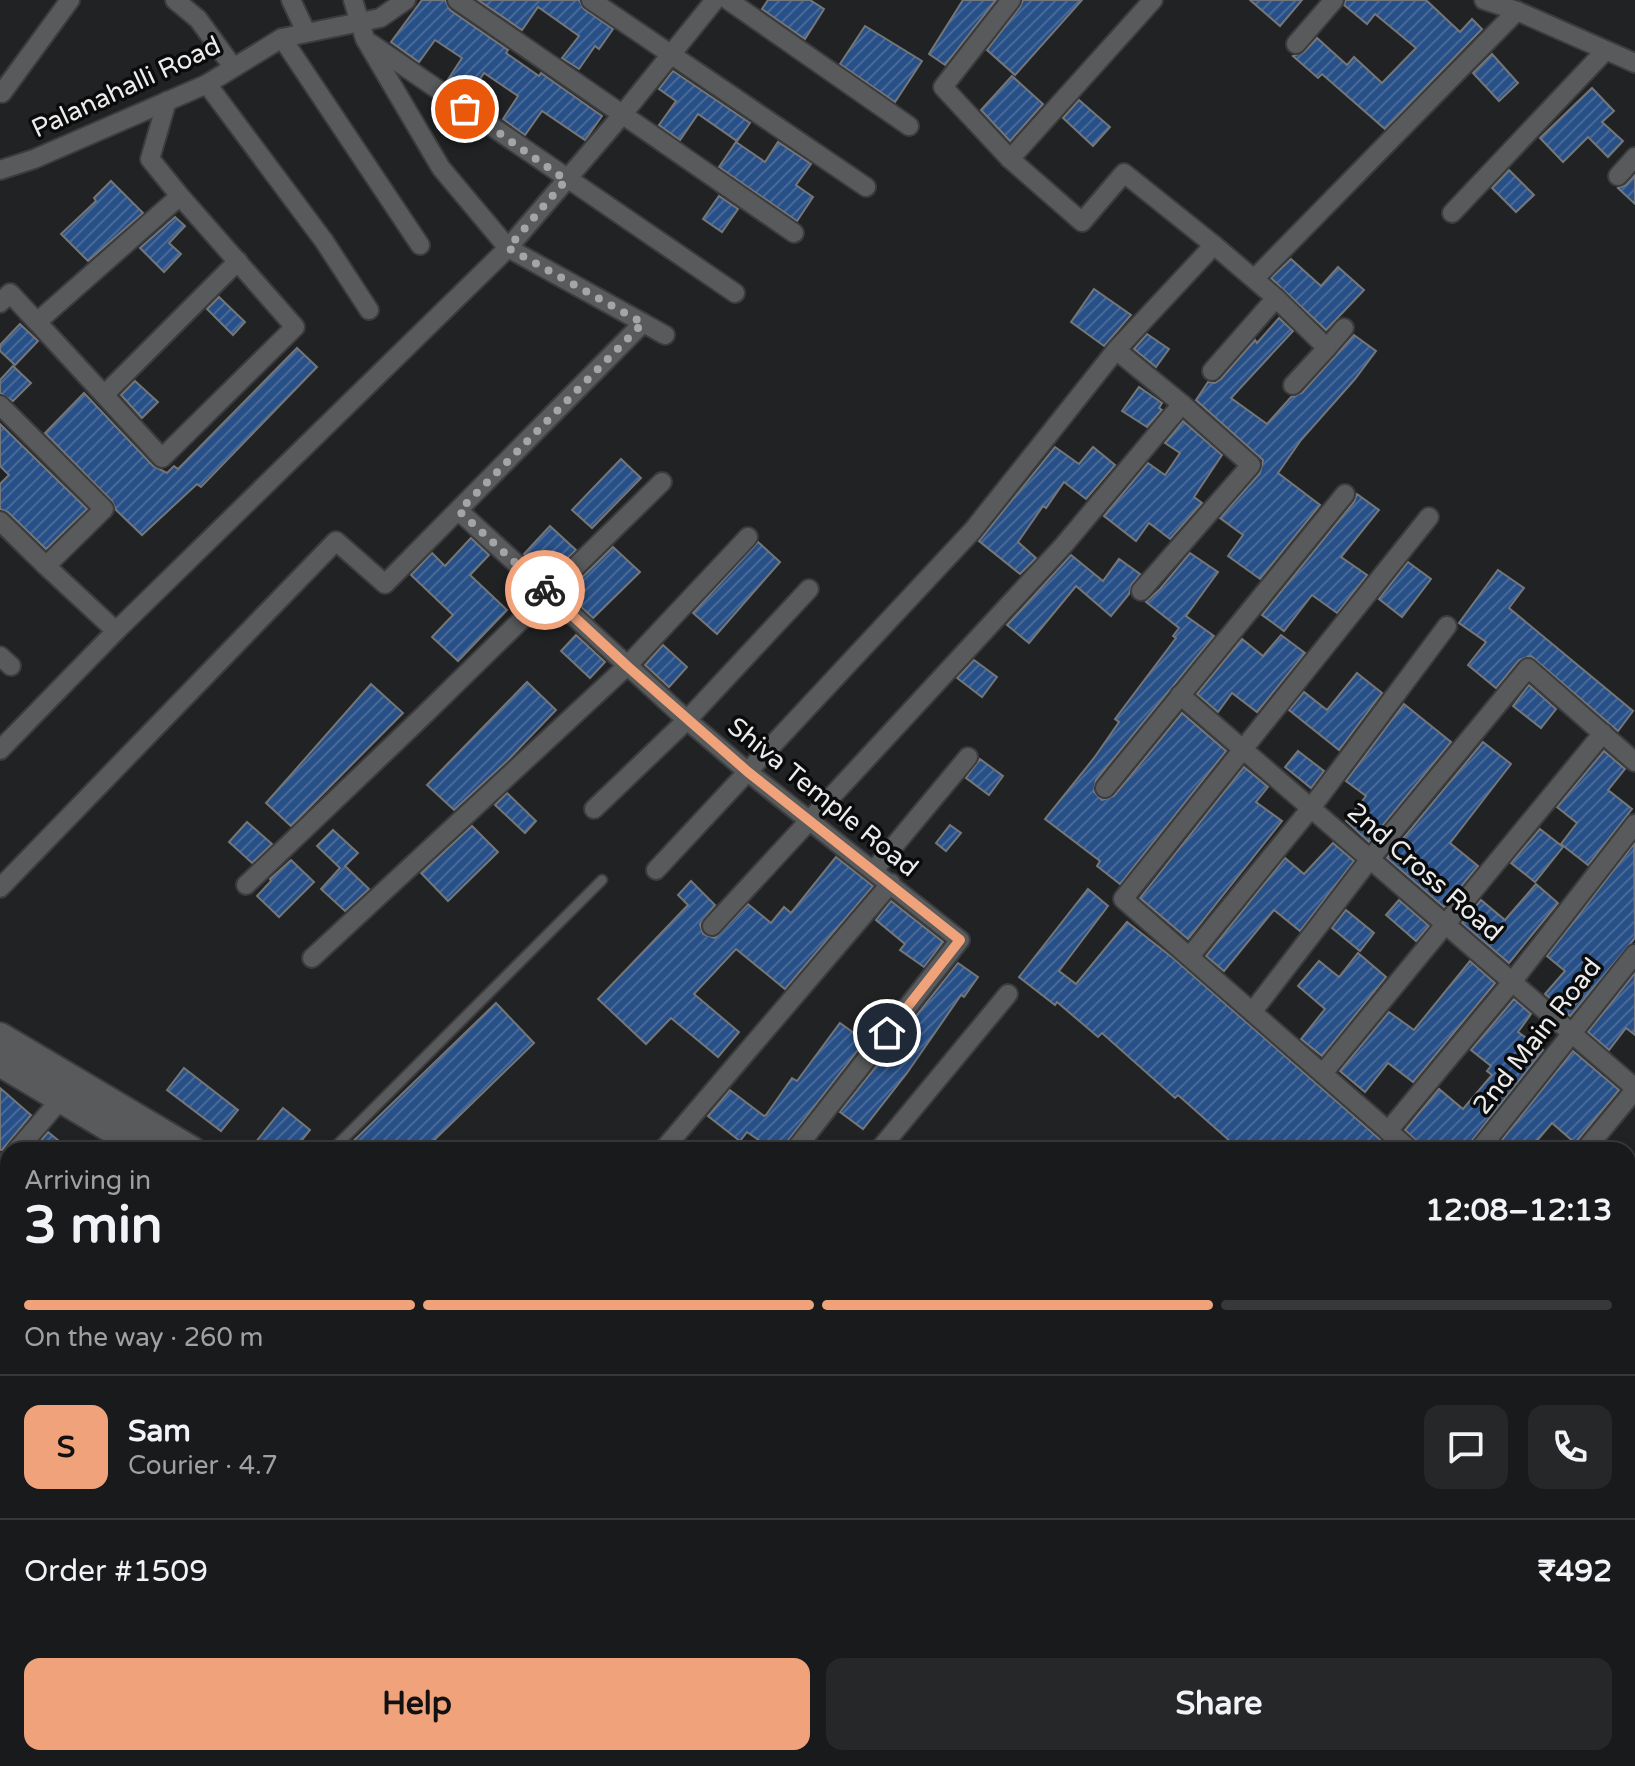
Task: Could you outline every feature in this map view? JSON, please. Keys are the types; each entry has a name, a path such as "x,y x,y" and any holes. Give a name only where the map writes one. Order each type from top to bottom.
{"main road":[{"path":"0,1036 173,1142"},
{"path":"0,1063 133,1142"}],"street":[{"path":"2,93 70,0"},
{"path":"175,0 198,19 233,67"},
{"path":"291,0 306,32"},
{"path":"353,0 362,31 441,168 508,248 665,335"},
{"name":"Palanahalli Road","path":"0,170 34,159 207,84 282,38 306,32 362,31 406,0"},
{"path":"457,0 794,233"},
{"path":"591,0 866,187"},
{"path":"0,750 116,631 508,248 715,0"},
{"path":"728,0 909,126"},
{"path":"1011,0 943,87 1010,159 1082,222 1124,173 1255,278 1327,348"},
{"path":"1010,159 1153,0"},
{"path":"1296,44 1334,0"},
{"path":"1484,0 1517,11 1635,63"},
{"path":"1255,278 1517,11"},
{"path":"362,31 566,180 735,293"},
{"path":"282,38 420,245"},
{"path":"1452,213 1605,51"},
{"path":"207,84 324,241 369,310"},
{"path":"0,303 10,293 162,458 295,327 150,159 167,101"},
{"path":"1618,176 1635,157"},
{"path":"37,322 180,196"},
{"path":"656,870 973,530 1116,350 1214,245"},
{"path":"105,394 238,261"},
{"path":"1212,371 1276,298"},
{"path":"0,888 336,541 385,584 643,323"},
{"path":"1293,385 1344,328"},
{"path":"1116,350 1251,465 1141,591"},
{"path":"712,926 1063,546 1182,404"},
{"path":"0,405 104,509 46,566"},
{"path":"246,885 662,482"},
{"path":"1105,788 1345,494"},
{"name":"Shiva Temple Road","path":"459,511 687,720 960,940 801,1142"},
{"path":"1401,1142 1123,899 1429,517"},
{"path":"0,521 116,631"},
{"path":"312,958 627,666 748,537"},
{"path":"594,809 687,720 809,589"},
{"path":"1190,956 1311,808 1447,626"},
{"path":"1253,1011 1370,859 1528,668 1635,762"},
{"name":"2nd Cross Road","path":"1180,695 1635,1089"},
{"path":"1323,1073 1603,733"},
{"path":"874,870 968,757"},
{"path":"1388,1131 1512,982 1635,824"},
{"path":"670,1142 891,883"},
{"name":"2nd Main Road","path":"1485,1142 1635,954"},
{"path":"886,1142 1008,994"},
{"path":"1592,1142 1635,1089"},
{"path":"24,1142 61,1099"}],"lane":[{"path":"340,1142 602,880"}],"building":[{"path":"422,0 445,0 450,10 508,50 506,53 539,76 541,73 602,116 585,140 542,111 525,135 503,119 518,96 484,73 469,96 447,81 462,58 435,40 419,62 391,42"},
{"path":"478,0 579,0 584,9 613,29 599,49 595,46 579,69 562,58 579,36 538,7 522,30"},
{"path":"768,0 810,0 824,9 805,39 762,9"},
{"path":"963,0 996,0 945,65 929,54"},
{"path":"1023,0 1082,0 1015,75 987,50"},
{"path":"1250,0 1302,0 1280,26"},
{"path":"1346,0 1426,0 1460,32 1472,19 1482,29 1385,129 1322,74 1318,78 1293,56 1304,52 1317,38 1347,65 1354,57 1382,83 1416,48 1375,14 1367,24 1344,5"},
{"path":"865,26 922,61 895,102 840,64"},
{"path":"1492,54 1518,83 1499,101 1473,73"},
{"path":"673,71 750,123 737,141 698,114 680,140 659,125 676,101 659,89"},
{"path":"1012,76 1043,104 1010,141 981,110"},
{"path":"1592,88 1614,111 1602,122 1623,141 1608,157 1588,137 1563,162 1540,138"},
{"path":"1079,100 1110,127 1093,146 1063,118"},
{"path":"736,142 765,162 778,142 811,164 796,185 813,197 797,221 719,167"},
{"path":"1509,170 1534,195 1516,212 1492,188"},
{"path":"1635,175 1635,204 1618,188 1626,185"},
{"path":"111,181 143,213 88,261 61,234 96,201 94,198"},
{"path":"719,196 738,209 722,232 703,219"},
{"path":"175,217 185,226 169,243 181,254 164,272 140,248"},
{"path":"1291,259 1321,286 1338,267 1364,290 1326,330 1271,278"},
{"path":"1094,289 1131,315 1104,346 1071,322"},
{"path":"219,297 245,322 233,335 207,309"},
{"path":"1279,318 1293,331 1231,398 1267,424 1291,397 1302,393 1354,335 1376,351 1301,440 1278,473 1320,505 1260,579 1228,556 1243,535 1220,518 1260,473 1263,460 1196,400 1208,382 1215,383 1221,379"},
{"path":"20,324 38,341 15,365 0,351 0,345"},
{"path":"1147,334 1169,349 1156,367 1134,349"},
{"path":"297,348 317,367 201,487 197,484 142,535 45,433 84,393 153,466 167,473 174,466 178,469"},
{"path":"13,366 31,383 13,401 0,393 0,380"},
{"path":"135,381 158,402 142,418 121,395"},
{"path":"1139,387 1162,403 1159,408 1162,410 1147,427 1122,411"},
{"path":"1183,421 1222,455 1194,497 1202,503 1170,539 1149,523 1136,541 1104,516 1148,463 1165,475 1180,453 1165,443"},
{"path":"0,424 87,509 46,549 8,512 0,509 0,484 9,475 0,466"},
{"path":"1055,447 1079,464 1093,447 1115,465 1086,499 1064,482 1046,508 1043,506 1018,542 1036,558 1020,574 979,541"},
{"path":"621,459 641,478 592,528 572,510"},
{"path":"1357,494 1379,510 1341,557 1367,575 1337,613 1312,595 1284,631 1262,615 1354,502"},
{"path":"550,526 576,550 548,577 524,554"},
{"path":"471,538 489,555 470,575 507,610 458,661 432,637 453,615 411,575 432,553 445,566"},
{"path":"758,542 780,562 717,634 693,613"},
{"path":"613,547 640,572 593,618 566,593"},
{"path":"1190,553 1218,572 1186,616 1214,636 1096,780 1094,792 1102,800 1114,796 1182,713 1226,751 1120,884 1097,866 1100,861 1045,819 1094,758 1119,722 1115,719 1176,638 1173,636 1179,628 1146,602"},
{"path":"1071,555 1103,581 1119,559 1140,574 1111,616 1076,586 1029,643 1007,625"},
{"path":"1408,562 1431,579 1402,617 1379,599"},
{"path":"1498,570 1524,588 1509,608 1633,711 1618,731 1531,656 1519,660 1496,688 1468,665 1486,642 1459,623"},
{"path":"576,635 605,662 590,678 561,651"},
{"path":"1281,635 1305,653 1257,712 1232,693 1218,712 1197,694 1242,639 1263,656"},
{"path":"663,645 687,667 669,687 645,665"},
{"path":"974,660 997,677 982,697 957,678"},
{"path":"1357,673 1382,693 1339,750 1289,710 1304,692 1327,710"},
{"path":"527,682 556,710 454,810 427,785"},
{"path":"371,684 403,713 291,826 266,803"},
{"path":"1529,685 1556,709 1541,728 1513,706"},
{"path":"1404,704 1451,742 1369,842 1346,821 1366,796 1346,781"},
{"path":"1483,742 1511,764 1450,843 1478,866 1444,907 1387,858"},
{"path":"1298,751 1324,771 1311,788 1285,767"},
{"path":"1604,751 1625,769 1608,790 1632,809 1588,865 1561,844 1577,823 1557,807"},
{"path":"980,759 1003,776 989,795 966,778"},
{"path":"1244,767 1268,787 1256,802 1282,821 1188,939 1140,898"},
{"path":"507,793 536,821 525,833 495,805"},
{"path":"247,822 272,844 252,863 229,842"},
{"path":"950,825 961,833 946,851 936,843"},
{"path":"472,826 498,852 448,901 421,873"},
{"path":"1540,829 1563,847 1535,882 1511,863"},
{"path":"333,830 358,853 345,866 369,889 345,911 321,889 340,868 317,846"},
{"path":"1333,843 1354,861 1300,931 1274,910 1224,971 1206,956 1285,858 1304,874"},
{"path":"1634,844 1635,938 1570,1016 1545,994 1565,971 1547,956"},
{"path":"836,857 873,886 785,989 736,949 694,994 739,1032 718,1057 671,1018 646,1044 598,999 688,905 678,895 691,881 715,905 700,924 703,934 715,938 748,904 771,923 784,907 791,913"},
{"path":"291,860 314,882 279,917 257,896"},
{"path":"1536,884 1558,903 1509,963 1462,923 1481,900 1505,920"},
{"path":"1088,889 1108,906 1059,971 1076,984 1127,922 1173,958 1383,1142 1231,1142 1178,1095 1175,1098 1102,1033 1098,1037 1057,1002 1055,1005 1019,977"},
{"path":"1399,900 1429,926 1416,941 1386,915"},
{"path":"891,901 943,942 924,967 900,950 905,944 876,920"},
{"path":"1346,910 1374,933 1360,951 1332,928"},
{"path":"1358,953 1386,977 1322,1056 1301,1039 1325,1009 1298,986 1319,961 1339,977"},
{"path":"1470,961 1495,983 1413,1082 1388,1063 1365,1092 1340,1071 1389,1012 1414,1030"},
{"path":"958,963 978,977 964,997 961,995 907,1073 863,1129 840,1112"},
{"path":"1635,973 1635,1035 1626,1028 1609,1050 1588,1032"},
{"path":"1514,999 1531,1014 1518,1032 1543,1050 1471,1142 1418,1142 1405,1130 1439,1089 1463,1109 1492,1075 1487,1071 1491,1066 1471,1050"},
{"path":"496,1003 534,1043 432,1142 352,1142"},
{"path":"840,1023 865,1041 787,1142 761,1142 747,1132 740,1141 708,1116 730,1090 764,1116 792,1078 797,1081"},
{"path":"1573,1051 1619,1090 1576,1142 1552,1123 1536,1142 1500,1142"},
{"path":"184,1068 238,1110 221,1131 167,1090"},
{"path":"0,1088 31,1115 9,1142 0,1142"},
{"path":"283,1108 310,1130 300,1142 256,1142"},
{"path":"48,1132 60,1142 40,1142"}],"way so far":[{"path":"465,109 566,180 508,248 643,323 459,511 545,590"}],"route":[{"path":"545,590 748,772 960,940 887,1033"}]}
